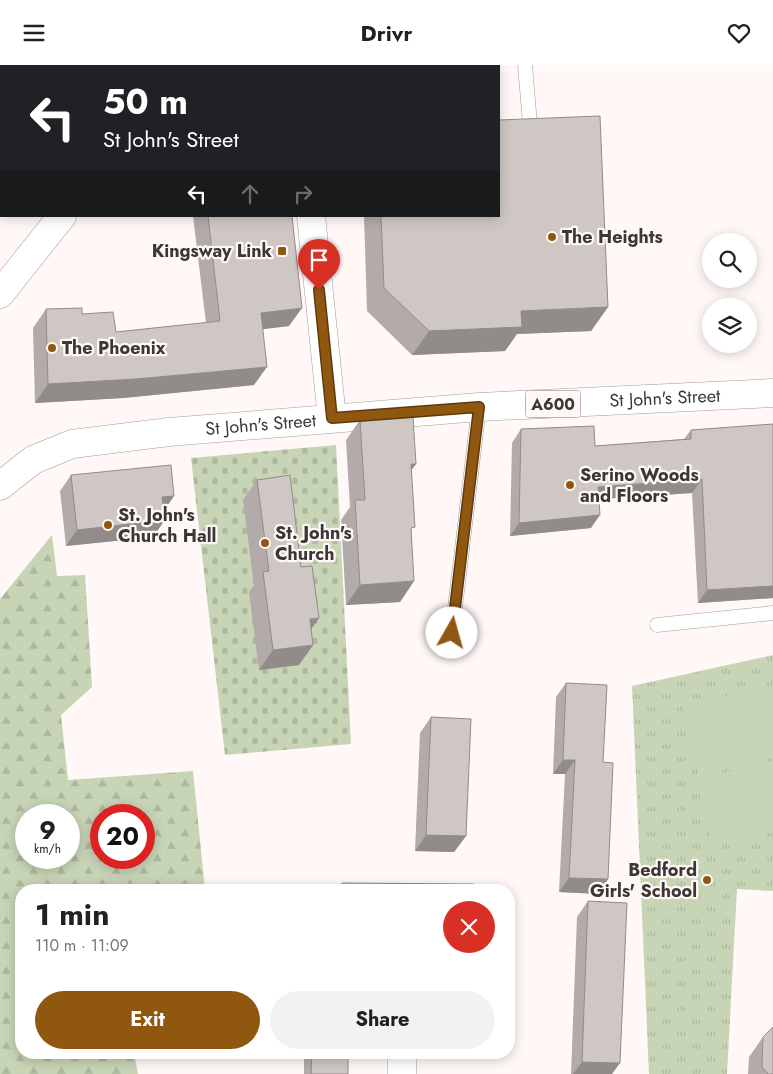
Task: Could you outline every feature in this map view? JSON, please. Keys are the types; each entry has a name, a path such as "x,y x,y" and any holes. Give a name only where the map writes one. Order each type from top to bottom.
{"main road":[{"path":"0,294 61,217"},
{"path":"311,217 332,418"},
{"name":"St John's Street","path":"0,486 32,460 72,444 169,431 479,407 773,393"},
{"path":"402,1059 402,1074"}],"lane":[{"path":"514,124 534,124 525,65"},
{"path":"452,633 479,407"},
{"path":"657,625 773,613"}],"green space":[{"path":"336,445 351,744 225,755 191,458"},
{"path":"52,535 57,576 85,575 92,687 61,715 68,780 193,771 204,884 15,884 15,1059 135,1059 138,1074 0,1074 0,599"},
{"name":"Bedford Girls' School","path":"773,655 773,891 737,889 727,1074 649,1074 632,686"},
{"path":"773,686 773,758 698,774 683,705"},
{"path":"773,762 773,832 713,846 698,778"}],"building":[{"path":"600,116 608,307 521,311 522,327 429,331 384,288 381,217 500,217 500,120"},
{"path":"208,217 292,217 302,308 261,313 267,367 136,379 48,384 46,309 82,308 82,314 113,312 116,332 220,321"},
{"path":"413,417 416,464 411,464 415,527 411,528 414,581 360,585 355,500 365,500 360,420"},
{"path":"773,424 773,586 707,590 702,479 598,487 600,515 519,523 521,429 594,426 595,446 691,439 691,430"},
{"name":"St. John's Church Hall","path":"171,465 174,496 162,497 165,520 77,530 71,475"},
{"path":"290,475 301,567 312,566 319,618 310,619 313,645 273,650 263,572 269,571 257,480"},
{"path":"566,683 607,685 603,762 613,763 608,879 569,878 575,760 563,760"},
{"path":"431,717 471,719 466,836 426,835"},
{"path":"342,883 474,884 342,884"},
{"path":"588,901 627,903 620,1063 582,1062"},
{"path":"773,1027 773,1074 768,1074 762,1067 763,1037"},
{"path":"312,1059 348,1059 348,1074 311,1074"}],"place":[{"name":"The Heights","path":"552,237"},
{"name":"Kingsway Link","path":"282,251"},
{"name":"The Phoenix","path":"52,348"},
{"name":"Serino Woods and Floors","path":"570,485"},
{"name":"St. John's Church Hall","path":"108,525"},
{"name":"St. John's Church","path":"265,543"},
{"name":"Bedford Girls' School","path":"707,880"}],"route":[{"path":"319,290 332,418 479,407 452,633"}]}
